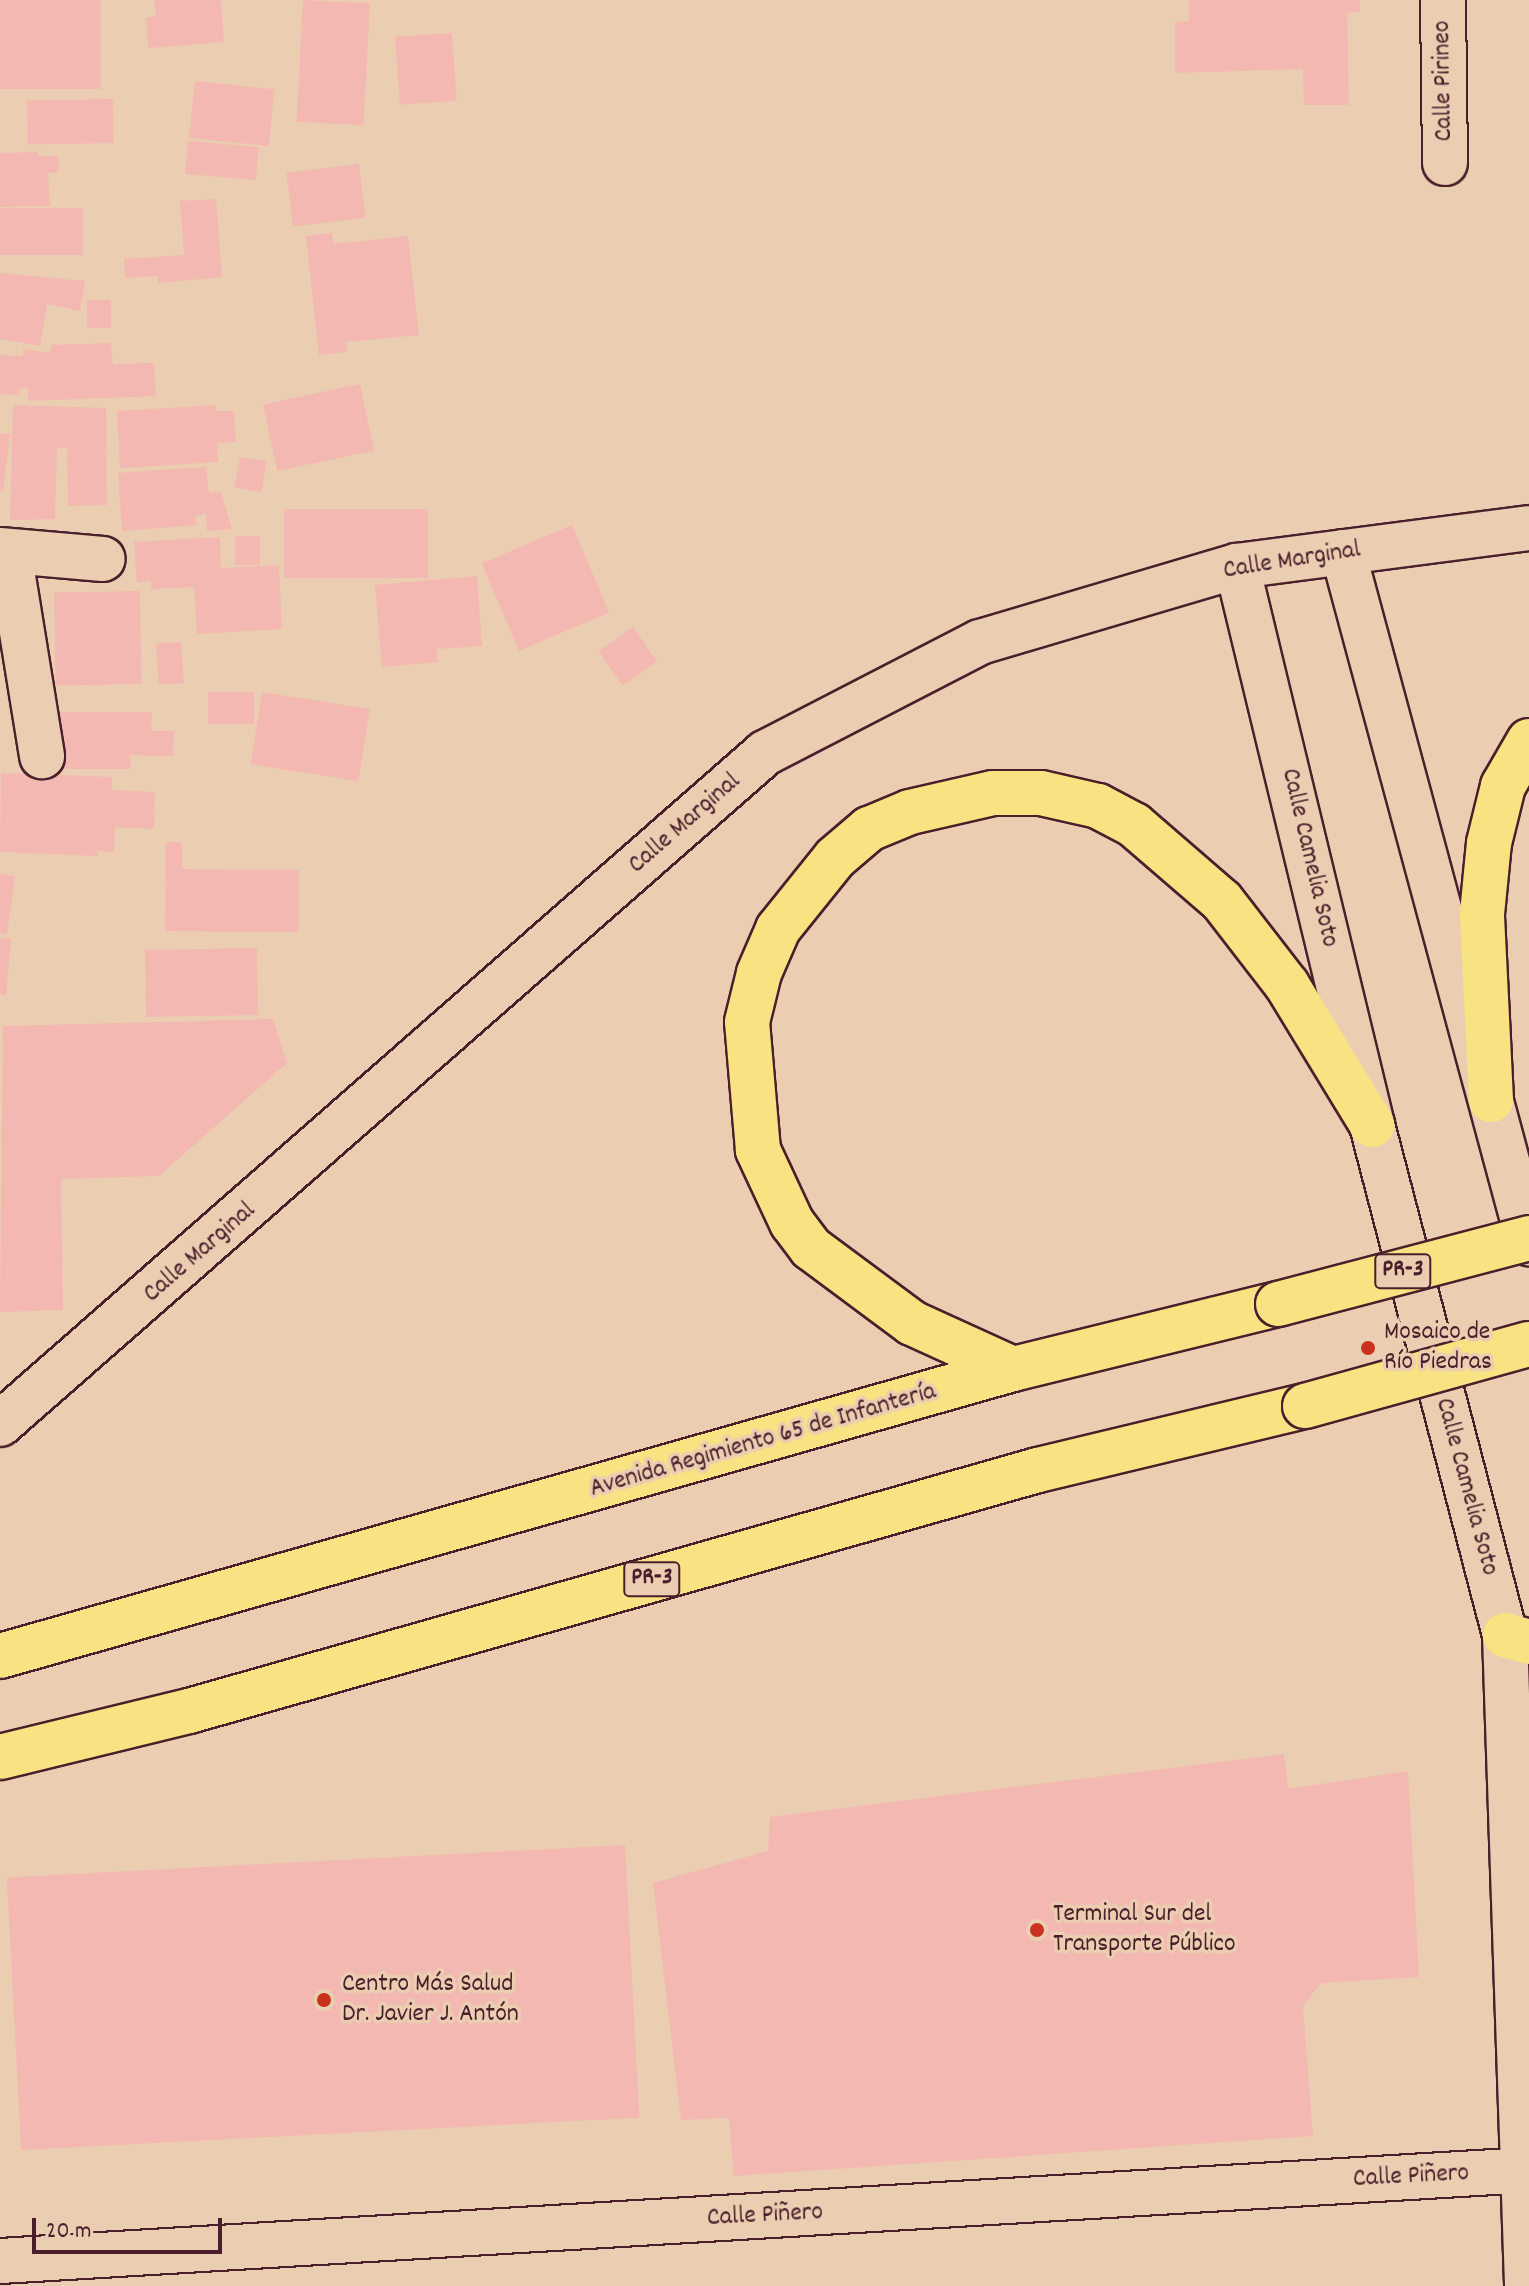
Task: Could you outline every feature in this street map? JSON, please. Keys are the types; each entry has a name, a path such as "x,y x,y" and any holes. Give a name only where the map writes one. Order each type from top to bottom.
{"highway":[{"path":"1491,1100 1482,914 1489,843 1503,786 1529,741"},
{"path":"1013,1369 912,1323 811,1248 792,1223 758,1150 747,1022 759,973 778,929 835,858 869,829 910,812 993,793 1041,793 1084,803 1134,825 1222,901 1287,985 1372,1125"},
{"name":"Avenida Regimiento 65 de Infantería","path":"0,1656 1013,1369 1529,1241"},
{"name":"PR-3","path":"0,1757 189,1711 1038,1470 1305,1406 1529,1344"}],"street":[{"name":"Calle Pirineo","path":"1443,0 1445,163"},
{"name":"Calle Marginal","path":"0,1424 765,753 980,642 1237,566 1529,528"},
{"path":"42,756 5,551 103,559"},
{"path":"1343,552 1529,1241"},
{"name":"Calle Camelia Soto","path":"1237,566 1372,1125 1517,1639 1528,2170 1527,2286"},
{"name":"Calle Piñero","path":"0,2261 1528,2170"}],"building":[{"path":"0,0 101,0 101,89 0,89"},
{"path":"154,0 221,0 224,42 148,48 146,18 156,16"},
{"path":"303,0 370,4 364,125 297,122"},
{"path":"1189,0 1360,0 1360,12 1347,13 1349,105 1304,105 1303,69 1175,73 1175,22 1189,21"},
{"path":"452,33 457,101 400,105 395,37"},
{"path":"195,81 275,89 269,146 189,138"},
{"path":"113,99 114,143 28,144 27,101"},
{"path":"188,141 259,147 256,180 185,174"},
{"path":"38,152 38,156 59,156 59,172 48,173 50,206 0,207 0,153"},
{"path":"359,164 366,218 293,226 287,173"},
{"path":"216,199 222,277 158,283 158,276 125,278 124,259 184,255 180,201"},
{"path":"0,208 83,208 83,255 0,255"},
{"path":"332,233 333,244 408,236 419,335 346,342 347,352 319,355 306,236"},
{"path":"0,273 85,281 80,311 47,304 40,346 0,339"},
{"path":"87,300 111,300 111,328 87,328"},
{"path":"111,343 113,364 154,363 156,396 28,401 28,388 20,388 19,395 0,394 0,355 23,356 23,349 50,353 51,345"},
{"path":"360,384 374,451 277,471 263,405"},
{"path":"13,405 106,408 107,505 68,506 67,448 57,448 55,519 10,520"},
{"path":"216,405 216,411 234,411 236,442 217,443 218,462 120,468 117,411"},
{"path":"0,433 10,434 3,491 0,491"},
{"path":"240,457 267,462 261,492 235,488"},
{"path":"206,467 209,493 221,492 232,529 207,531 206,514 195,516 197,525 122,531 118,473"},
{"path":"284,509 428,509 428,578 284,578"},
{"path":"572,525 609,612 519,651 482,563"},
{"path":"235,536 260,536 260,565 235,565"},
{"path":"220,537 221,568 279,565 282,629 197,634 194,587 151,589 151,581 137,583 134,542"},
{"path":"477,576 482,646 437,649 438,662 382,667 375,585"},
{"path":"140,591 142,684 56,685 54,593"},
{"path":"633,627 657,661 623,685 599,651"},
{"path":"181,642 184,683 159,685 156,644"},
{"path":"208,692 254,692 254,724 208,724"},
{"path":"262,692 370,709 358,781 251,764"},
{"path":"52,712 152,712 151,731 174,731 173,756 130,755 131,769 52,769"},
{"path":"1,773 112,777 112,790 155,792 154,829 115,827 114,852 98,851 98,856 0,852"},
{"path":"166,842 182,842 182,869 299,870 299,932 165,931"},
{"path":"0,874 15,876 7,934 0,933"},
{"path":"0,938 11,939 6,995 0,994"},
{"path":"257,948 258,1015 146,1017 145,950"},
{"path":"273,1019 287,1063 159,1176 61,1179 63,1310 0,1312 3,1026"},
{"name":"Terminal Sur del Transporte Público","path":"1284,1754 1288,1789 1408,1771 1419,1977 1321,1983 1303,2006 1313,2136 734,2176 729,2118 681,2120 653,1883 768,1851 770,1817"},
{"name":"Centro Más Salud Dr. Javier J. Antón","path":"625,1845 639,2118 21,2150 7,1877"}],"place":[{"name":"Mosaico de Río Piedras","path":"1368,1348"},
{"name":"Terminal Sur del Transporte Público","path":"1037,1930"},
{"name":"Centro Más Salud Dr. Javier J. Antón","path":"324,2000"}]}
